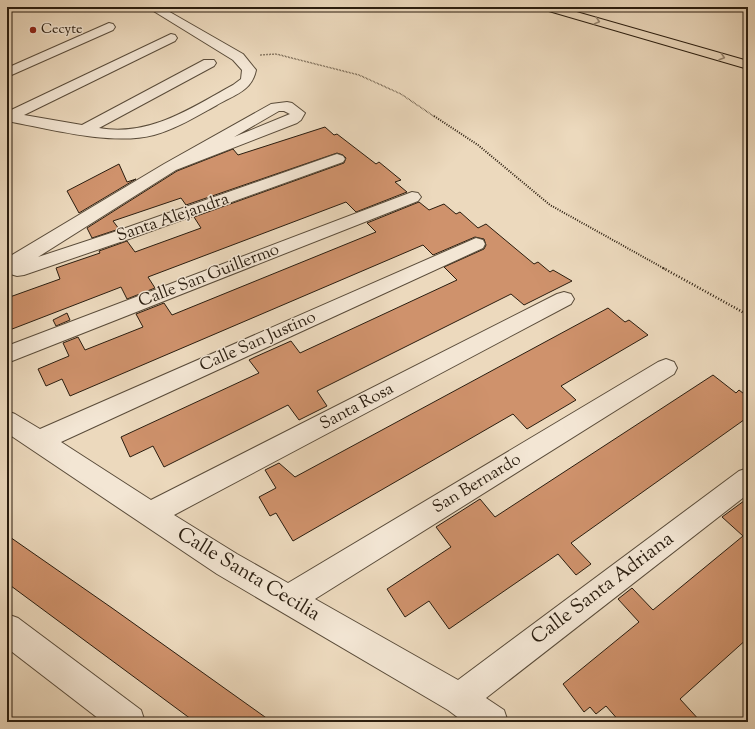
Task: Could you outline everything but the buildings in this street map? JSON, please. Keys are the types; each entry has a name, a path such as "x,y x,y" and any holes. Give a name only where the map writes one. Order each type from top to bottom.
{"main road":[{"path":"546,7 672,42 748,66"},
{"path":"585,7 748,54"}],"street":[{"path":"8,117 113,135 151,131 180,119 238,88 247,80 248,70 238,56 154,7"},
{"path":"7,73 109,27"},
{"path":"8,117 171,38"},
{"path":"85,130 209,63"},
{"path":"7,267 170,167 276,106 287,106 298,113 292,120 170,167"},
{"name":"Santa Alejandra","path":"7,274 123,235 337,159"},
{"name":"Calle San Guillermo","path":"7,355 412,197"},
{"name":"Calle San Justino","path":"39,441 476,244"},
{"name":"Santa Rosa","path":"150,514 564,299"},
{"name":"San Bernardo","path":"287,600 666,368"},
{"name":"Calle Santa Cecilia","path":"7,421 227,564 459,699 492,722"},
{"name":"Calle Santa Adriana","path":"459,699 748,479"},
{"path":"7,629 129,722"}],"path":[{"path":"238,56 276,54 359,75 401,94 478,145 550,205 748,315"}],"place":[{"name":"Cecyte","path":"33,30"}]}
